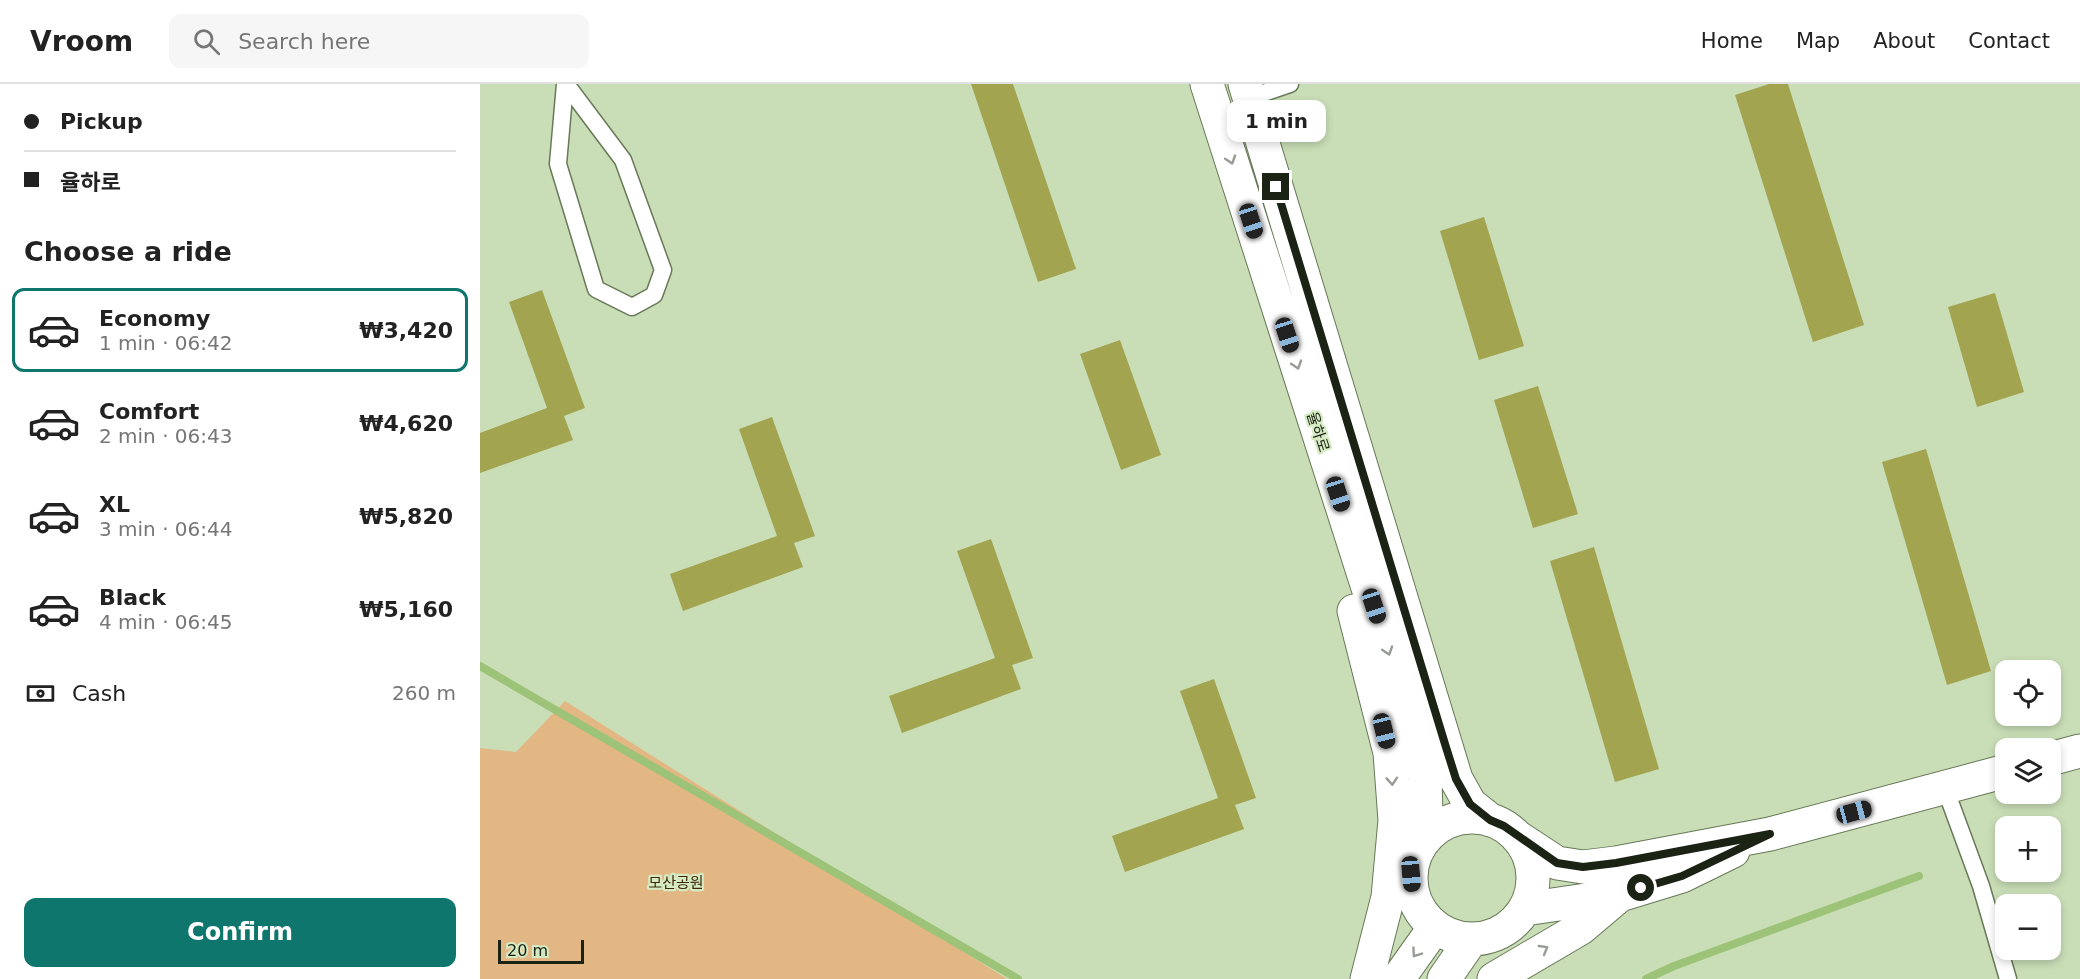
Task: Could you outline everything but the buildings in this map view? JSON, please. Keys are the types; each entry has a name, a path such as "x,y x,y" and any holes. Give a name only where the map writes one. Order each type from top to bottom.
{"main road":[{"name":"율하로","path":"1207,84 1416,738 1425,776 1426,817 1416,852"},
{"name":"율하로","path":"1247,91 1456,779 1470,804 1503,828"},
{"path":"1346,517 1350,595 1390,753 1395,820 1388,897 1367,979"},
{"path":"2061,756 2080,751"},
{"path":"1503,828 1527,852 1532,871 1532,890 1525,909 1511,925 1492,936 1471,940 1451,936 1435,927 1421,913 1413,895 1411,874 1416,852 1429,835 1447,822 1468,817 1503,828 1557,863 1583,867 1770,834 1995,774"},
{"path":"1525,909 1620,895 1682,876 1770,834"},
{"path":"1494,979 1581,928 1620,895"},
{"path":"1398,979 1435,927"},
{"path":"1444,979 1471,940"}],"lane":[{"path":"566,84 624,160 663,270 654,295 632,307 596,289 558,164 566,84"},
{"path":"1247,91 1290,84"},
{"path":"1945,788 1981,886 2007,979"}],"green space":[{"name":"모산공원","path":"565,701 1007,979 480,979 480,748 516,752"}],"waterway":[{"path":"480,666 1018,979"},
{"path":"1646,979 1674,966 1919,876"}],"route":[{"path":"1276,187 1456,779 1470,804 1490,820 1504,826 1557,863 1583,867 1770,834 1682,876 1641,888"}]}
